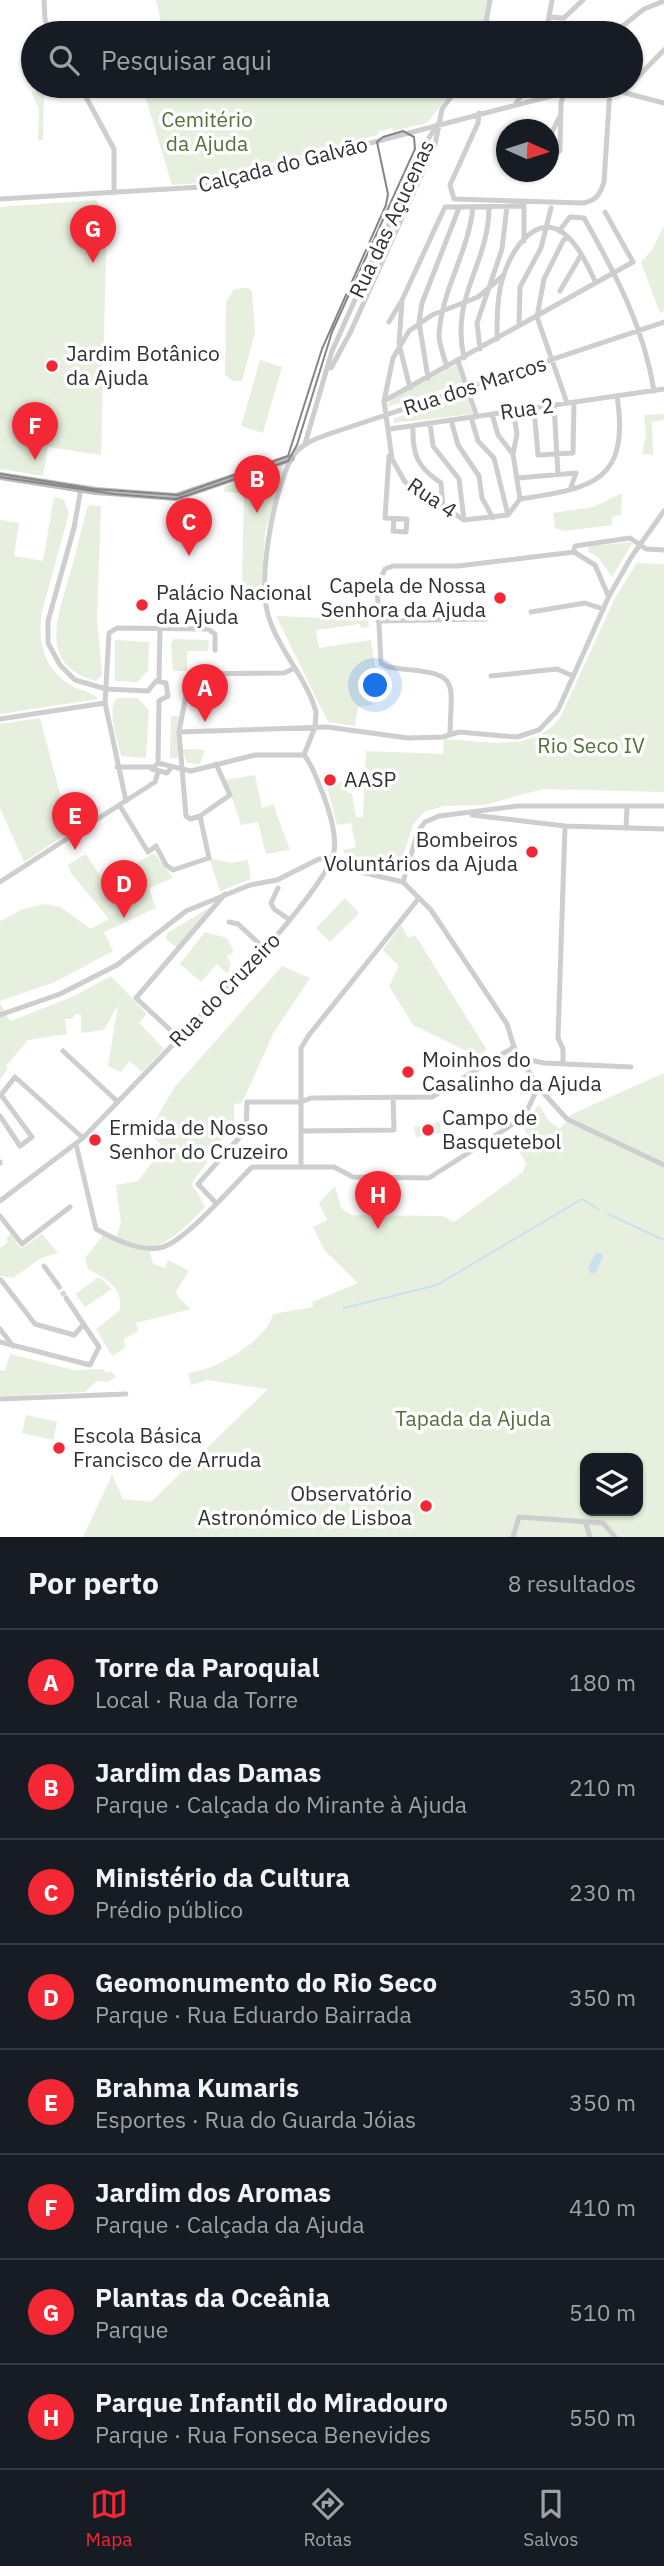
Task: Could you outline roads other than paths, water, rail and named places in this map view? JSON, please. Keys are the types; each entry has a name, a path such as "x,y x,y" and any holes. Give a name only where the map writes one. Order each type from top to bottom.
{"street":[{"path":"44,0 45,21"},
{"path":"486,21 490,0"},
{"path":"548,21 552,0"},
{"path":"549,17 564,18 583,0"},
{"path":"628,21 643,9 664,1"},
{"path":"643,72 664,50"},
{"name":"Calçada do Galvão","path":"643,97 664,103"},
{"path":"86,98 114,149 114,193"},
{"name":"Rua das Açucenas","path":"305,444 329,370 340,355 435,145 442,109 450,98"},
{"path":"515,104 519,98"},
{"name":"Calçada do Galvão","path":"0,199 202,187 538,98"},
{"path":"559,151 564,98"},
{"path":"479,113 478,123 450,186 454,199 584,203 593,200 600,193 604,182 609,98"},
{"path":"559,119 561,115"},
{"path":"480,349 477,323 502,249 507,206"},
{"path":"389,322 445,207 524,206 524,241"},
{"path":"447,367 439,337 444,310 471,232 473,207"},
{"path":"489,207 489,231 462,304 458,333 478,441 494,458 508,514"},
{"path":"428,378 419,322 422,303 459,208"},
{"path":"519,325 520,287 541,248 551,208"},
{"path":"384,401 633,262 605,212"},
{"path":"559,231 570,217 584,218 615,273 639,331 654,391"},
{"path":"384,401 386,382 400,344 419,322 486,291 503,275 529,232 545,226 567,237 581,255 596,283"},
{"path":"534,408 538,455 573,453 570,403 537,317 544,279 567,237"},
{"path":"560,291 581,255"},
{"path":"497,339 503,275"},
{"path":"402,300 400,344 410,388"},
{"name":"Rua dos Marcos","path":"291,458 305,444 664,322"},
{"name":"Rua 2","path":"390,429 664,389"},
{"path":"508,514 520,499 582,488 596,481 608,469 621,437 617,396"},
{"name":"Rua 4","path":"384,401 390,429 390,450 397,471 405,482 464,520 492,519 508,514"},
{"path":"554,405 558,474"},
{"path":"513,411 517,434 513,454 520,499"},
{"path":"492,414 498,435 513,454"},
{"path":"451,420 458,444 479,476 482,498 492,519"},
{"path":"430,423 433,446 460,479 464,520"},
{"path":"413,426 412,449 426,473 441,483 443,508"},
{"path":"390,450 385,518 394,519"},
{"path":"0,476 81,488 180,497 291,458"},
{"path":"291,458 268,538 264,587 269,620 315,708 315,727 304,755 324,797 332,825 332,857"},
{"path":"517,478 576,473 570,487"},
{"path":"81,488 47,633 53,653 67,673 85,684 106,689 148,691"},
{"path":"179,732 315,727 408,738 459,732 517,737 533,733 545,725 558,710 609,596 640,544 664,511"},
{"path":"574,552 575,546 630,538 646,549 664,550"},
{"path":"450,734 451,688 448,680 439,673 383,666 378,621 378,578 389,567 458,566 574,552 596,565 609,596"},
{"path":"531,611 584,603 603,609"},
{"path":"378,621 486,619"},
{"path":"159,680 160,629"},
{"path":"126,801 105,703 110,630 213,630 215,650"},
{"path":"216,764 230,795 200,816 190,819 186,816 180,770 179,732 190,674 284,673 295,668"},
{"path":"491,676 557,669 573,676"},
{"path":"148,691 153,682 159,680"},
{"path":"159,680 168,686 169,693 159,701"},
{"path":"148,691 151,698 159,701"},
{"path":"117,767 152,767 158,762 159,701"},
{"path":"0,719 105,703"},
{"path":"158,762 169,764 171,768 194,771 255,755 304,755"},
{"path":"152,767 158,772 169,772 171,768"},
{"path":"0,882 155,782 158,772"},
{"path":"120,806 148,852 156,846 166,865 173,870 209,858 200,816"},
{"path":"403,883 418,831 425,822 439,816 517,806 664,806"},
{"path":"509,820 511,810 517,806"},
{"path":"626,829 627,806"},
{"path":"464,814 565,827 664,829"},
{"path":"563,1062 563,1048 558,1038 565,827"},
{"path":"0,1015 60,994 106,971 186,911 225,894 277,880 319,859 332,857 361,872 403,883 431,909 507,1024 514,1047 538,1087 567,1119 664,1165"},
{"name":"Rua do Cruzeiro","path":"0,1201 76,1144 118,1102 265,949 290,920 332,857"},
{"path":"278,888 271,903 274,909 290,920"},
{"path":"179,1038 136,998 189,940 225,894"},
{"path":"301,1167 302,1048 309,1035 419,898"},
{"path":"229,922 238,924 265,949"},
{"path":"215,1202 198,1184 246,1130 247,1102 301,1102 311,1098 432,1097 514,1047"},
{"path":"63,1051 118,1102"},
{"path":"521,1058 631,1067"},
{"path":"0,1116 20,1146 32,1137 1,1096 12,1078 22,1080 83,1138"},
{"path":"76,1144 96,1229 136,1246 162,1247 190,1228 252,1167 334,1167 353,1177 429,1178 524,1117 538,1087"},
{"path":"301,1131 394,1130 393,1097"},
{"path":"0,1216 22,1244 69,1207"},
{"path":"44,1266 58,1285"},
{"path":"1,1280 35,1324 74,1335 85,1324"},
{"path":"0,1342 90,1364 99,1347 66,1297"},
{"path":"0,1329 13,1346"},
{"path":"0,1399 126,1394"},
{"path":"513,1537 519,1517 586,1524 603,1523 615,1537"},
{"path":"586,1524 590,1537"}],"water":[{"path":"596,1253 602,1253 603,1257 596,1272 591,1274 588,1267"}],"waterway":[{"path":"344,1308 437,1285 582,1199 598,1209"},
{"path":"608,1214 664,1240"}],"tunnel":[{"path":"58,1285 66,1298"}],"tram line":[{"path":"0,474 94,489 178,495 288,456 322,349 386,205 388,194 377,142 383,137 403,131 414,137 415,149 332,332 297,445 288,461 176,499 114,494 0,477"}],"place":[{"name":"Plantas da Oceânia","path":"93,263"},
{"name":"Jardim Botânico da Ajuda","path":"52,366"},
{"name":"Jardim dos Aromas","path":"35,460"},
{"name":"Jardim das Damas","path":"257,513"},
{"name":"Ministério da Cultura","path":"189,556"},
{"name":"Capela de Nossa Senhora da Ajuda","path":"500,598"},
{"name":"Palácio Nacional da Ajuda","path":"142,605"},
{"name":"Torre da Paroquial","path":"205,722"},
{"name":"AASP","path":"330,780"},
{"name":"Brahma Kumaris","path":"75,850"},
{"name":"Bombeiros Voluntários da Ajuda","path":"532,852"},
{"name":"Geomonumento do Rio Seco","path":"124,918"},
{"name":"Moinhos do Casalinho da Ajuda","path":"408,1072"},
{"name":"Campo de Basquetebol","path":"428,1130"},
{"name":"Ermida de Nosso Senhor do Cruzeiro","path":"95,1140"},
{"name":"Parque Infantil do Miradouro","path":"378,1229"},
{"name":"Escola Básica Francisco de Arruda","path":"59,1448"},
{"name":"Observatório Astronómico de Lisboa","path":"426,1506"}],"park label":[{"name":"Cemitério da Ajuda","path":"207,132"},
{"name":"Rio Seco IV","path":"591,746"},
{"name":"Tapada da Ajuda","path":"473,1419"}]}
